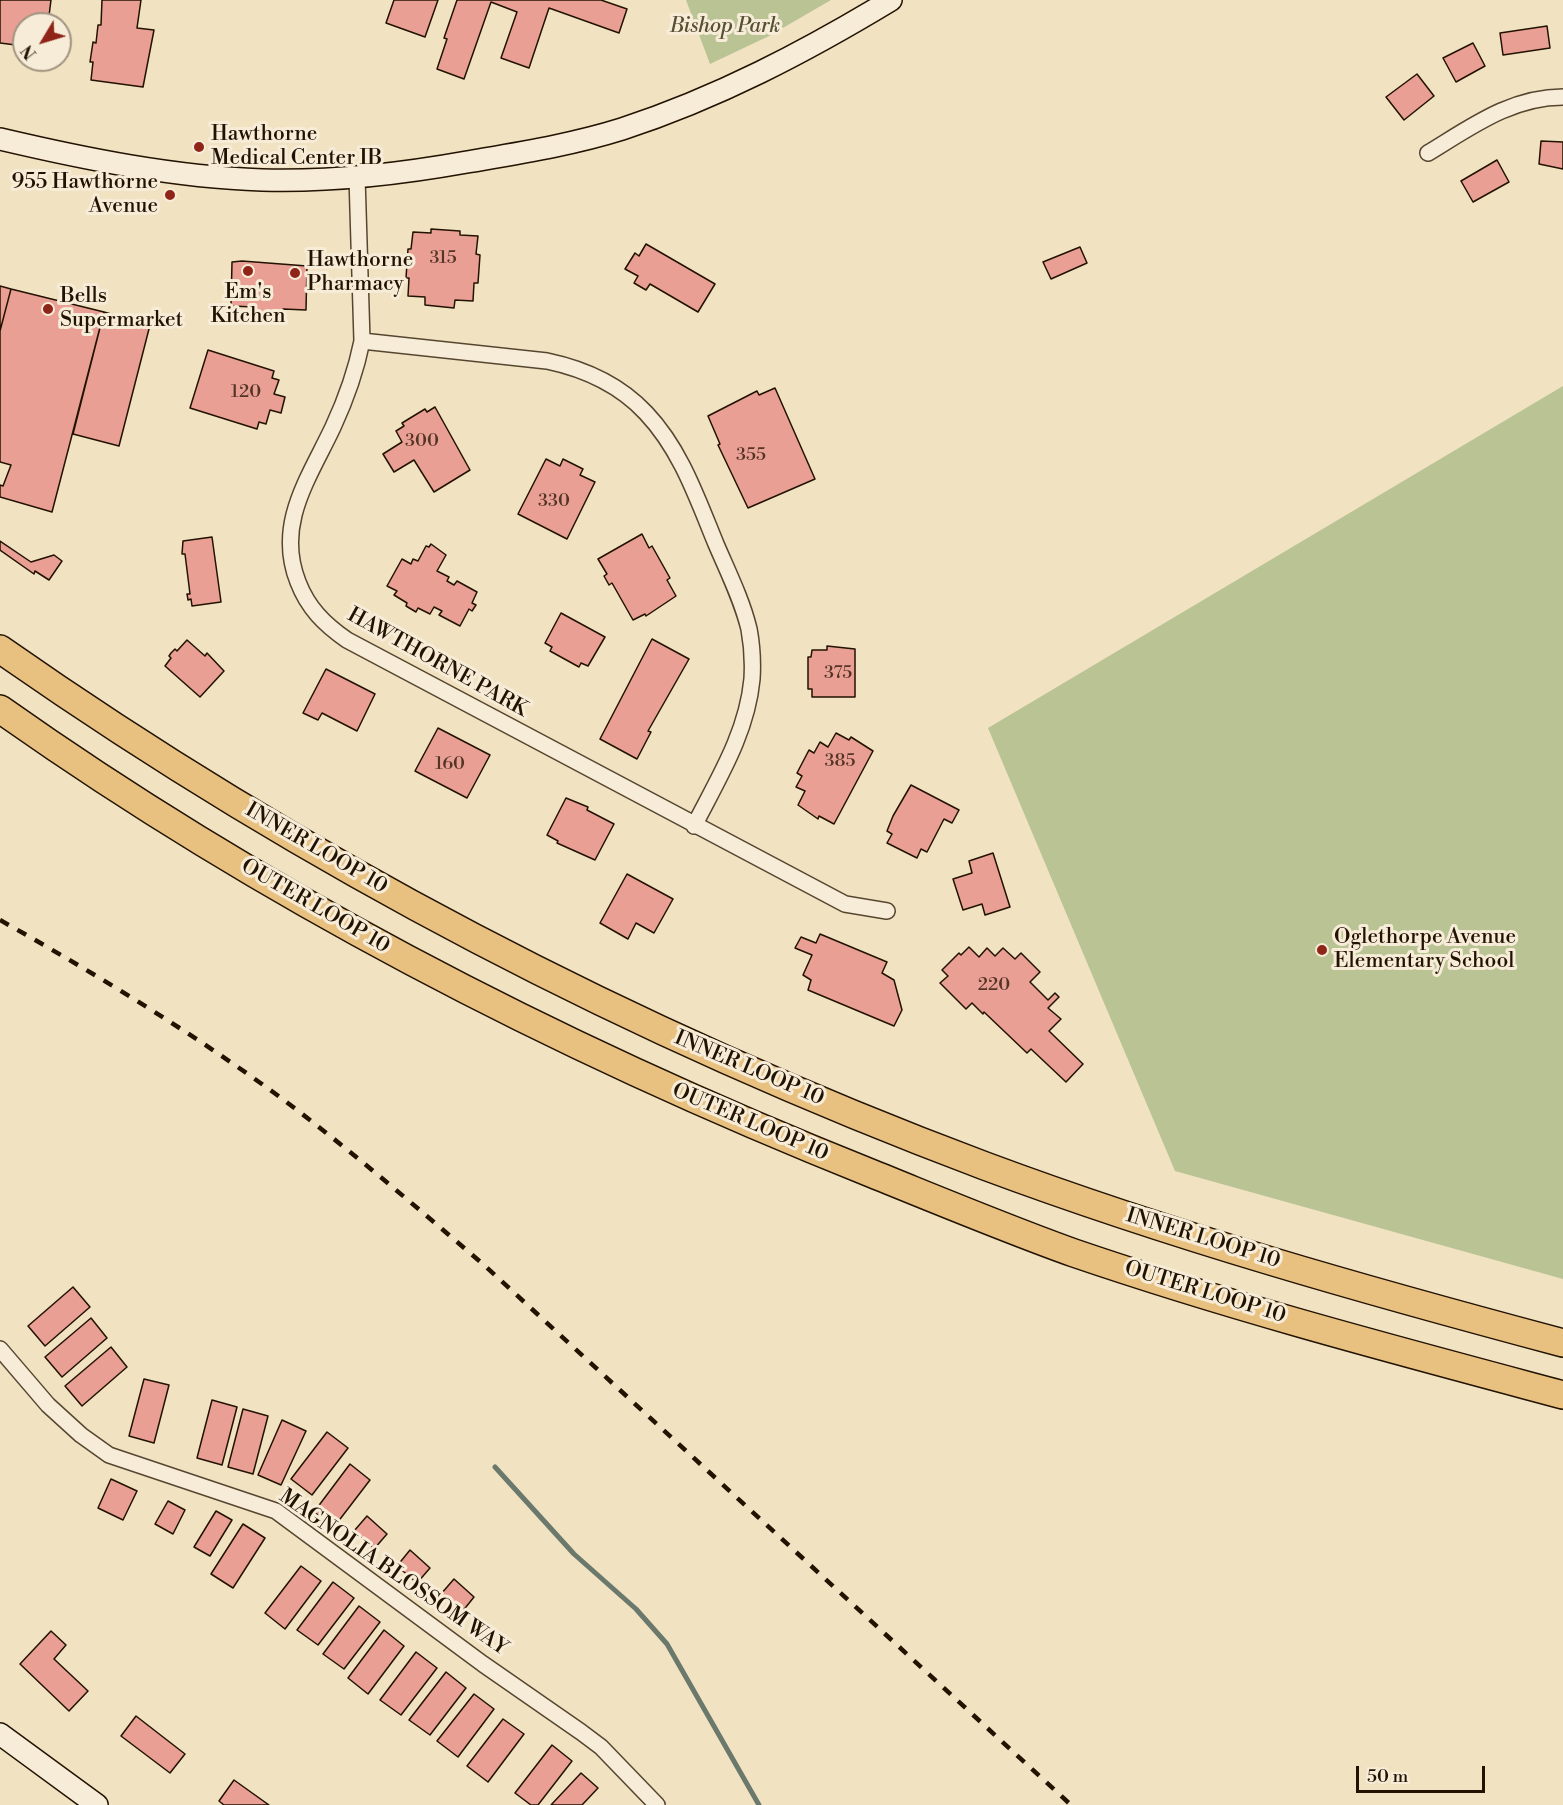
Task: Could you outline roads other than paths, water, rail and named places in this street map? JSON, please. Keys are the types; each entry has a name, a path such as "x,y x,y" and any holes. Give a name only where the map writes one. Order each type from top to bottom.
{"highway":[{"name":"INNER LOOP 10","path":"0,648 86,709 195,778 344,866 455,928 648,1026 884,1127 1086,1202 1287,1265 1563,1342"},
{"name":"OUTER LOOP 10","path":"0,709 80,766 194,837 412,962 532,1024 701,1104 1075,1253 1297,1322 1563,1395"},
{"path":"0,722 80,766"}],"main road":[{"path":"0,139 86,159 263,180 357,177 439,167 560,146 682,108 762,72 891,0"},
{"path":"0,1734 97,1805"}],"street":[{"path":"1428,153 1511,106 1529,100 1563,97"},
{"name":"HAWTHORNE PARK","path":"357,177 362,341 357,367 346,396 307,478 290,526 289,547 293,570 311,609 327,626 347,640 694,826 845,904 887,911"},
{"path":"362,341 547,361 576,367 602,379 622,392 645,412 664,435 679,457 739,597 749,629 752,653 749,703 741,729 729,760 694,826"},
{"name":"MAGNOLIA BLOSSOM WAY","path":"0,1349 48,1405 81,1435 109,1455 276,1511 483,1664 601,1747 657,1805"}],"waterway":[{"path":"495,1467 574,1554 636,1609 667,1644 759,1805"}],"railway":[{"path":"0,920 105,981 207,1046 273,1092 380,1177 484,1265 1071,1805"}],"place":[{"name":"Hawthorne Medical Center IB","path":"199,147"},
{"name":"955 Hawthorne Avenue","path":"170,195"},
{"name":"Em's Kitchen","path":"248,271"},
{"name":"Hawthorne Pharmacy","path":"295,273"},
{"name":"Bells Supermarket","path":"48,309"},
{"name":"Oglethorpe Avenue Elementary School","path":"1322,950"}],"park label":[{"name":"Bishop Park","path":"725,27"}]}
